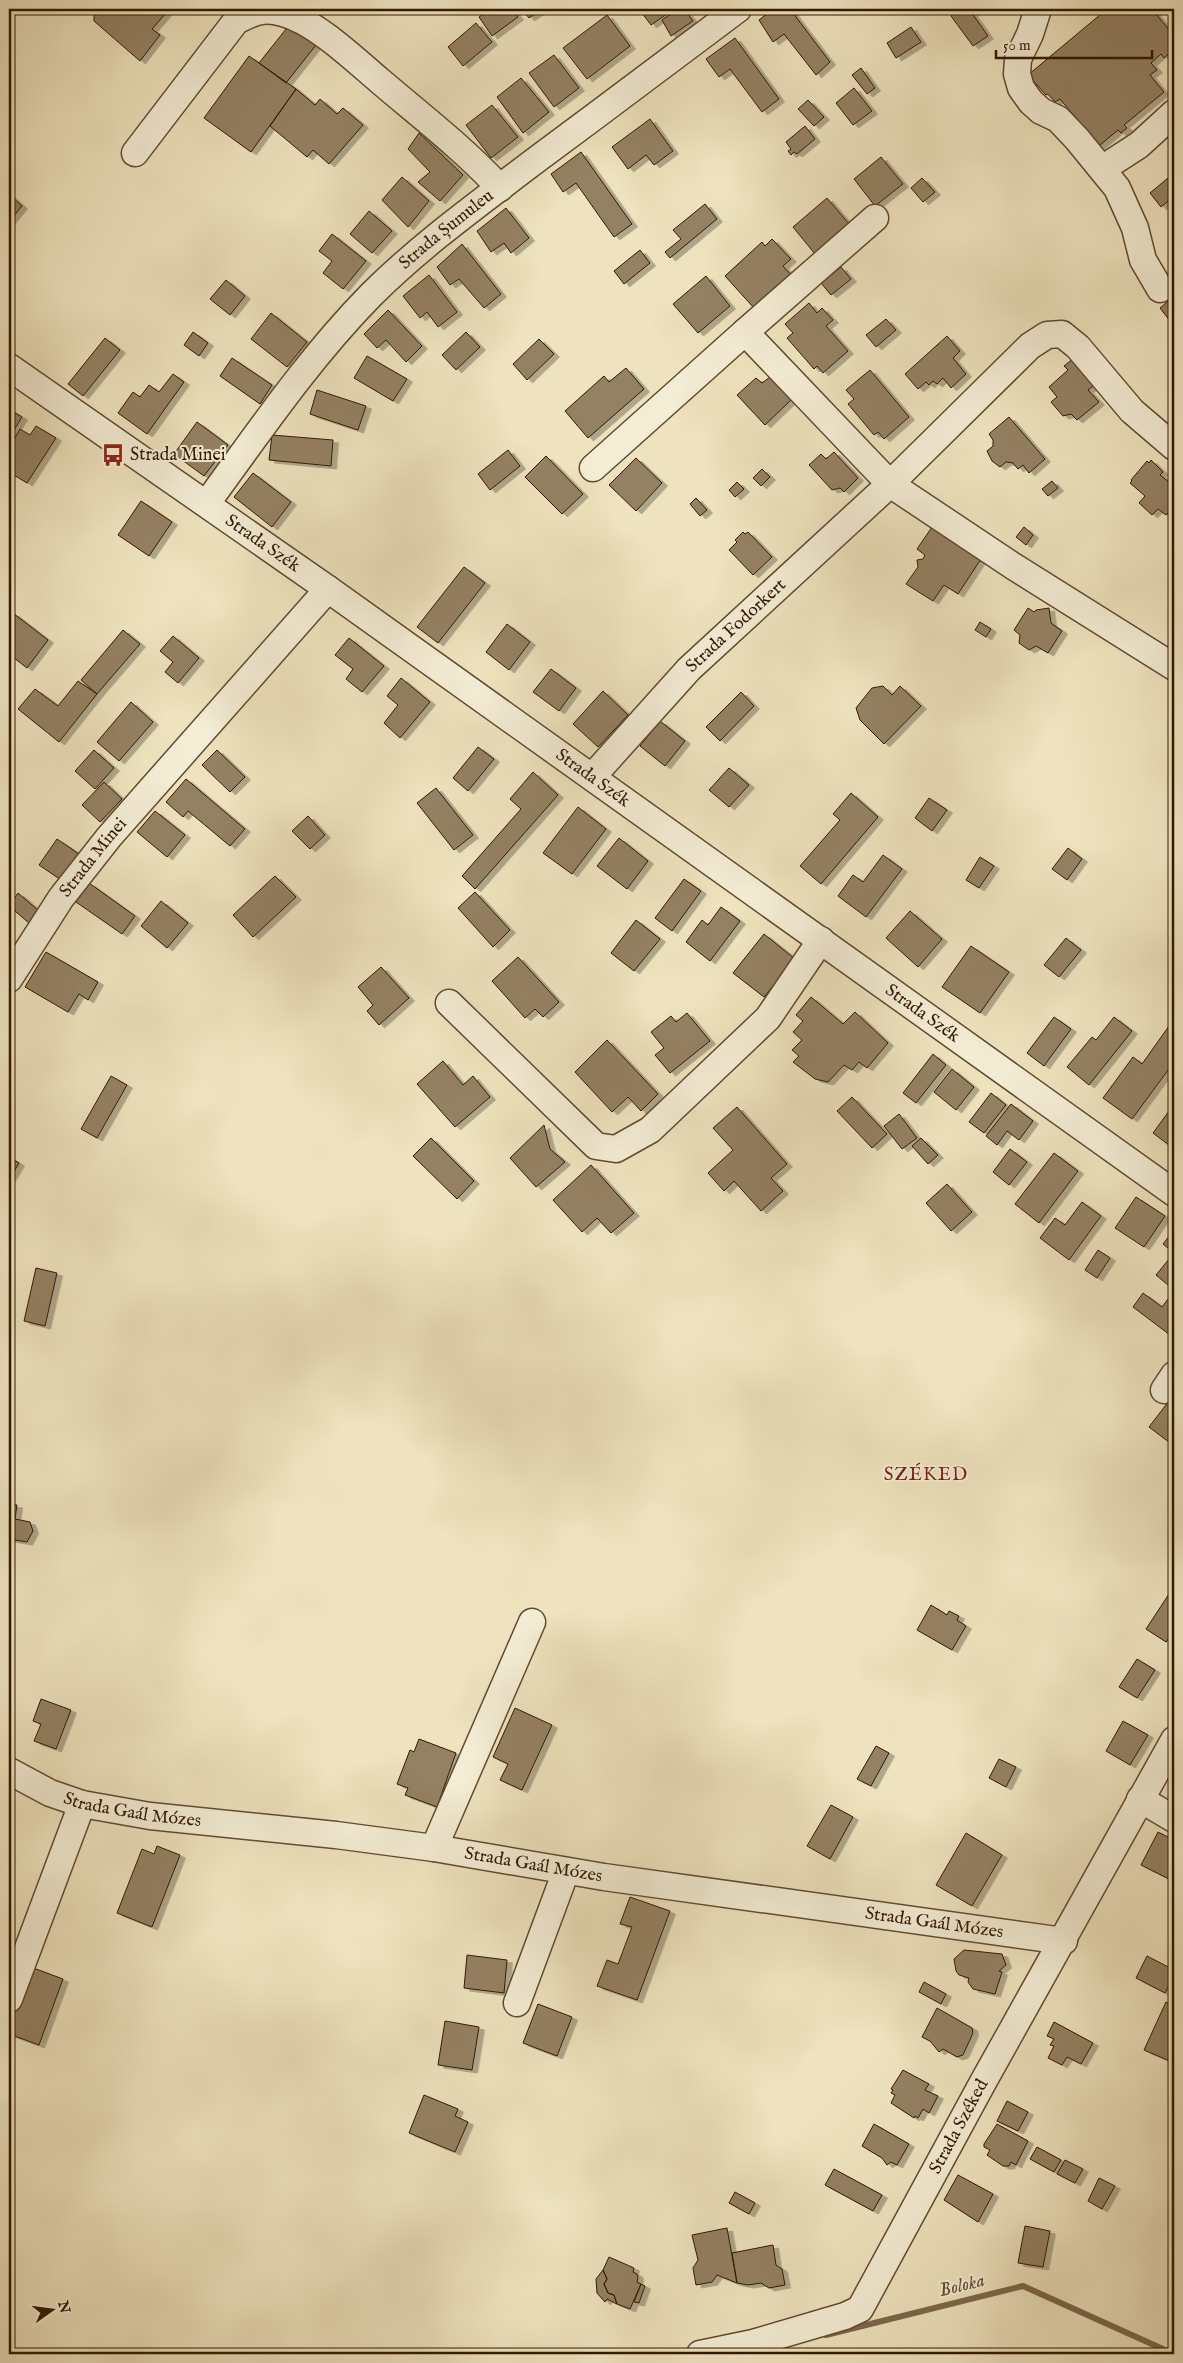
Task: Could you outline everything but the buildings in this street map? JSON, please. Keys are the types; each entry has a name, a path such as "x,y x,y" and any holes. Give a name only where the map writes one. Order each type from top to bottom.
{"street":[{"path":"135,153 236,21 261,9 284,13 315,28 342,48 445,134 500,188"},
{"name":"Strada Șumuleu","path":"207,503 287,394 329,342 372,295 419,252 500,188 738,9"},
{"path":"1038,9 1030,34 1018,59 1017,74 1021,88 1036,106 1058,119 1117,188 1136,228 1143,260 1160,289"},
{"path":"1102,169 1139,145 1174,113"},
{"path":"593,468 876,218"},
{"path":"745,332 890,484 1013,566 1174,666"},
{"name":"Strada Fodorkert","path":"592,777 688,669 890,484 1030,346 1047,335 1062,334 1078,347 1132,411 1174,447"},
{"name":"Strada Szék","path":"9,368 207,503 1174,1193"},
{"name":"Strada Minei","path":"9,979 61,898 109,836 328,589"},
{"path":"449,1003 596,1146 616,1149 650,1130 768,1018 821,940"},
{"path":"434,1848 532,1622"},
{"name":"Strada Széked","path":"700,2354 753,2343 845,2316 860,2309 982,2084 1064,1941 1140,1799 1174,1740"},
{"name":"Strada Gaál Mózes","path":"12,1782 82,1804 150,1816 336,1835 434,1848 566,1871 1064,1941"},
{"path":"1140,1799 1174,1819"},
{"path":"9,2000 82,1804"},
{"path":"517,2003 566,1871"}],"waterway":[{"name":"Boloka","path":"826,2335 1023,2286 1174,2354"}],"place":[{"name":"Strada Minei","path":"113,455"}],"district":[{"name":"SZÉKED","path":"926,1475"}]}
